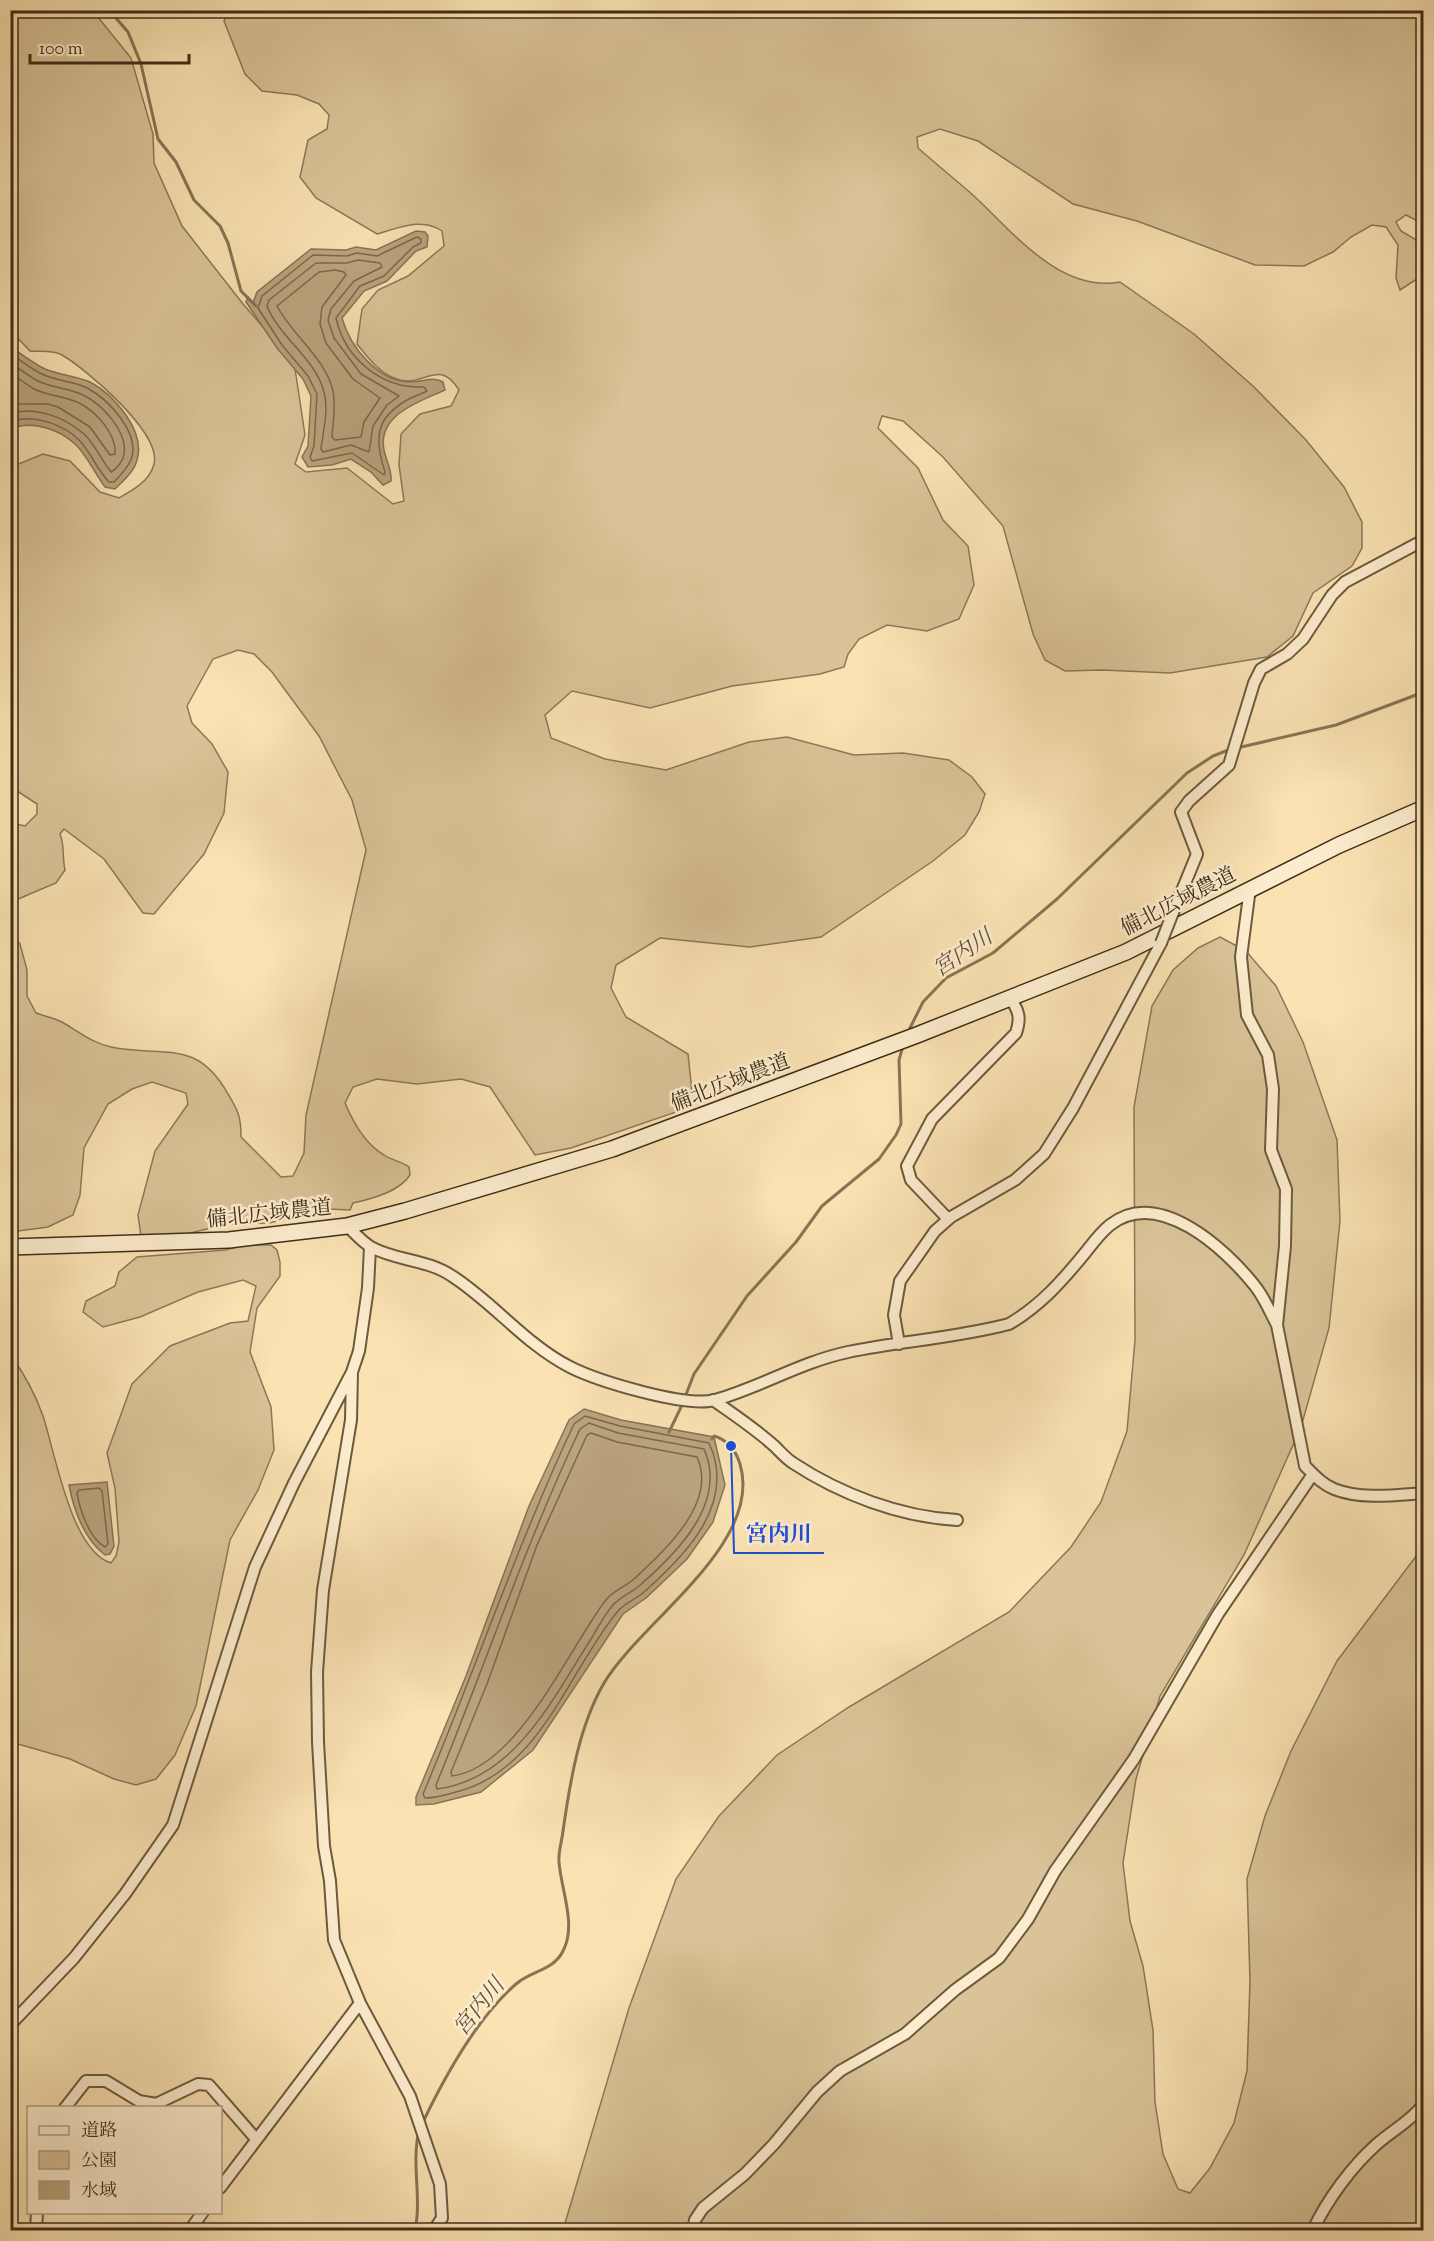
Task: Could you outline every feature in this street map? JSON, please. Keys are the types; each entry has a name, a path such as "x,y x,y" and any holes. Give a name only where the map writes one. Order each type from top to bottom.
{"street":[{"path":"898,1344 894,1315 900,1281 934,1232 948,1219 1015,1179 1044,1154 1073,1108 1161,943 1197,854 1181,812 1189,801 1229,765 1254,683 1261,669 1287,654 1303,639 1332,595 1344,582 1424,540"},
{"name":"備北広域農道","path":"10,1247 229,1240 347,1226 612,1149 917,1035 1126,952 1340,844 1424,808"},
{"path":"1250,888 1241,957 1247,1015 1268,1055 1273,1089 1271,1150 1286,1189 1285,1246 1277,1325 1305,1466 1336,1490 1360,1494 1424,1493"},
{"path":"948,1219 911,1180 907,1166 932,1119 1016,1033 1020,1021 1018,1011 1010,999"},
{"path":"347,1226 370,1247 431,1264 449,1274 473,1291 534,1345 570,1367 639,1390 681,1399 713,1400 803,1365 845,1353 1009,1324 1029,1312 1049,1294 1100,1233 1124,1216 1137,1212 1158,1214 1183,1222 1239,1267 1257,1288 1277,1325"},
{"path":"10,2025 74,1958 125,1894 173,1825 255,1567 294,1483 352,1372 359,1351 368,1288 370,1247"},
{"path":"352,1372 351,1420 323,1590 317,1672 318,1742 334,1941 360,2002 410,2096 433,2162 440,2184 442,2218 434,2230"},
{"path":"713,1400 773,1445 790,1462 834,1488 937,1519 957,1520"},
{"path":"693,2230 695,2220 703,2208 745,2174 774,2144 817,2092 840,2071 905,2034 955,1990 999,1959 1028,1919 1055,1871 1134,1759 1218,1614 1313,1474"},
{"path":"222,2185 360,2002"},
{"path":"67,2106 86,2081 106,2080 140,2101 156,2104 198,2084 209,2085 256,2139"},
{"path":"1313,2230 1342,2184 1376,2145 1414,2116 1424,2104"},
{"path":"36,2230 37,2214"},
{"path":"190,2230 202,2214"}],"green space":[{"path":"11,11 93,11 131,58 153,134 154,163 182,226 243,304 294,362 305,435 295,464 306,472 347,468 393,504 404,501 399,465 401,434 420,414 451,406 459,390 452,381 438,374 409,381 393,378 381,370 357,344 362,309 378,290 408,276 444,246 442,231 418,224 377,234 316,198 300,177 308,140 327,129 329,115 319,104 297,95 262,91 245,74 224,21 228,11 1423,11 1423,224 1406,215 1396,222 1401,231 1423,244 1423,275 1400,290 1396,278 1398,245 1386,227 1372,225 1351,237 1333,252 1304,266 1255,265 1137,221 1073,204 978,141 940,129 917,137 918,148 974,196 1039,257 1077,278 1098,283 1120,282 1194,334 1254,387 1306,440 1344,487 1362,522 1362,548 1352,566 1313,593 1293,636 1267,657 1170,673 1065,671 1045,660 1033,634 1003,526 943,457 903,421 882,416 878,428 918,468 943,520 968,546 974,585 959,619 927,631 887,625 859,639 848,654 844,667 820,674 732,686 650,708 572,691 545,715 551,738 605,759 666,770 749,742 787,737 854,755 903,753 949,760 972,777 985,794 979,812 965,835 933,861 821,937 750,947 660,938 616,965 611,988 626,1017 688,1054 692,1092 682,1110 571,1148 535,1155 490,1087 461,1079 417,1084 377,1079 353,1087 345,1103 356,1125 371,1145 387,1157 409,1167 410,1175 399,1186 376,1197 353,1203 350,1210 305,1208 294,1217 269,1223 228,1224 182,1235 141,1236 138,1215 155,1151 188,1104 186,1093 152,1082 132,1089 108,1104 84,1148 80,1195 73,1215 48,1227 11,1232 11,933 20,944 27,970 27,996 36,1013 56,1019 104,1045 130,1050 177,1053 204,1064 216,1076 234,1105 240,1119 241,1137 281,1177 293,1176 304,1153 306,1115 366,850 352,800 319,736 272,672 254,654 238,650 213,659 187,706 192,723 212,744 228,772 224,813 204,854 154,914 143,913 104,859 64,829 60,834 65,870 56,883 11,902 11,823 25,826 37,814 37,804 11,787 10,477 16,465 43,454 70,461 100,492 119,498 145,480 154,464 153,451 146,436 135,420 104,387 59,353 30,351 11,331"},
{"path":"1220,937 1246,951 1276,986 1303,1042 1337,1140 1340,1221 1329,1328 1301,1427 1244,1555 1160,1696 1136,1779 1123,1863 1130,1921 1143,1966 1153,2030 1155,2102 1163,2154 1178,2189 1190,2193 1210,2168 1234,2123 1247,2071 1250,1981 1247,1879 1265,1816 1291,1751 1337,1661 1423,1547 1423,2230 563,2230 629,2008 676,1879 719,1816 777,1755 849,1707 1009,1612 1071,1547 1101,1502 1127,1431 1135,1340 1134,1107 1152,1006 1173,970 1198,948"},
{"path":"244,1245 271,1245 277,1250 280,1262 280,1276 257,1308 250,1352 271,1407 274,1450 258,1490 230,1540 196,1706 175,1755 156,1779 136,1785 114,1779 70,1759 11,1742 10,1354 29,1384 40,1408 75,1521 85,1540 97,1555 111,1563 116,1556 119,1542 115,1488 107,1453 132,1384 170,1346 230,1323 248,1321 256,1286 243,1280 198,1292 140,1317 103,1327 83,1312 86,1301 115,1286 119,1272 137,1257 225,1250"}],"water":[{"path":"416,231 425,232 428,236 427,247 416,251 387,281 364,291 342,318 359,351 367,361 387,376 411,382 439,380 443,382 445,390 413,404 394,418 387,427 384,450 391,481 383,485 371,472 351,459 332,465 308,467 302,457 308,446 311,396 303,379 277,348 246,302 248,297 253,303 257,292 311,249 346,250 356,247 376,250"},
{"path":"10,347 45,369 90,382 109,396 126,415 137,437 139,449 136,464 115,489 105,487 79,448 61,434 53,430 27,425 11,429"},
{"path":"584,1409 621,1420 714,1437 725,1485 713,1522 687,1559 646,1598 623,1614 533,1750 481,1792 434,1804 416,1805 416,1797 466,1676 529,1506 569,1420"},
{"path":"107,1482 114,1546 110,1554 105,1555 85,1532 69,1485"}],"waterway":[{"path":"109,10 128,32 141,64 158,139 176,162 194,200 220,226 228,243 241,291 256,306"},
{"name":"宮内川","path":"1237,748 1336,725 1424,692"},
{"name":"宮内川","path":"907,1034 923,1002 946,978 993,953 1057,899 1187,773 1213,756 1231,749"},
{"name":"宮内川","path":"685,1397 694,1374 747,1296 796,1242 822,1206 879,1159 896,1135 901,1124 899,1060 903,1046"},
{"name":"宮内川","path":"669,1432 683,1403"},
{"name":"宮内川","path":"423,2122 463,2048 488,2013 516,1984 554,1962 563,1951 569,1930 559,1854 572,1774 588,1717 604,1683 621,1659 695,1581 717,1552 734,1523 743,1494 740,1464 734,1450 719,1438 714,1436 712,1439"},
{"name":"宮内川","path":"415,2230 417,2218 416,2155 419,2131"}],"place":[{"name":"宮内川","path":"731,1446"}]}
